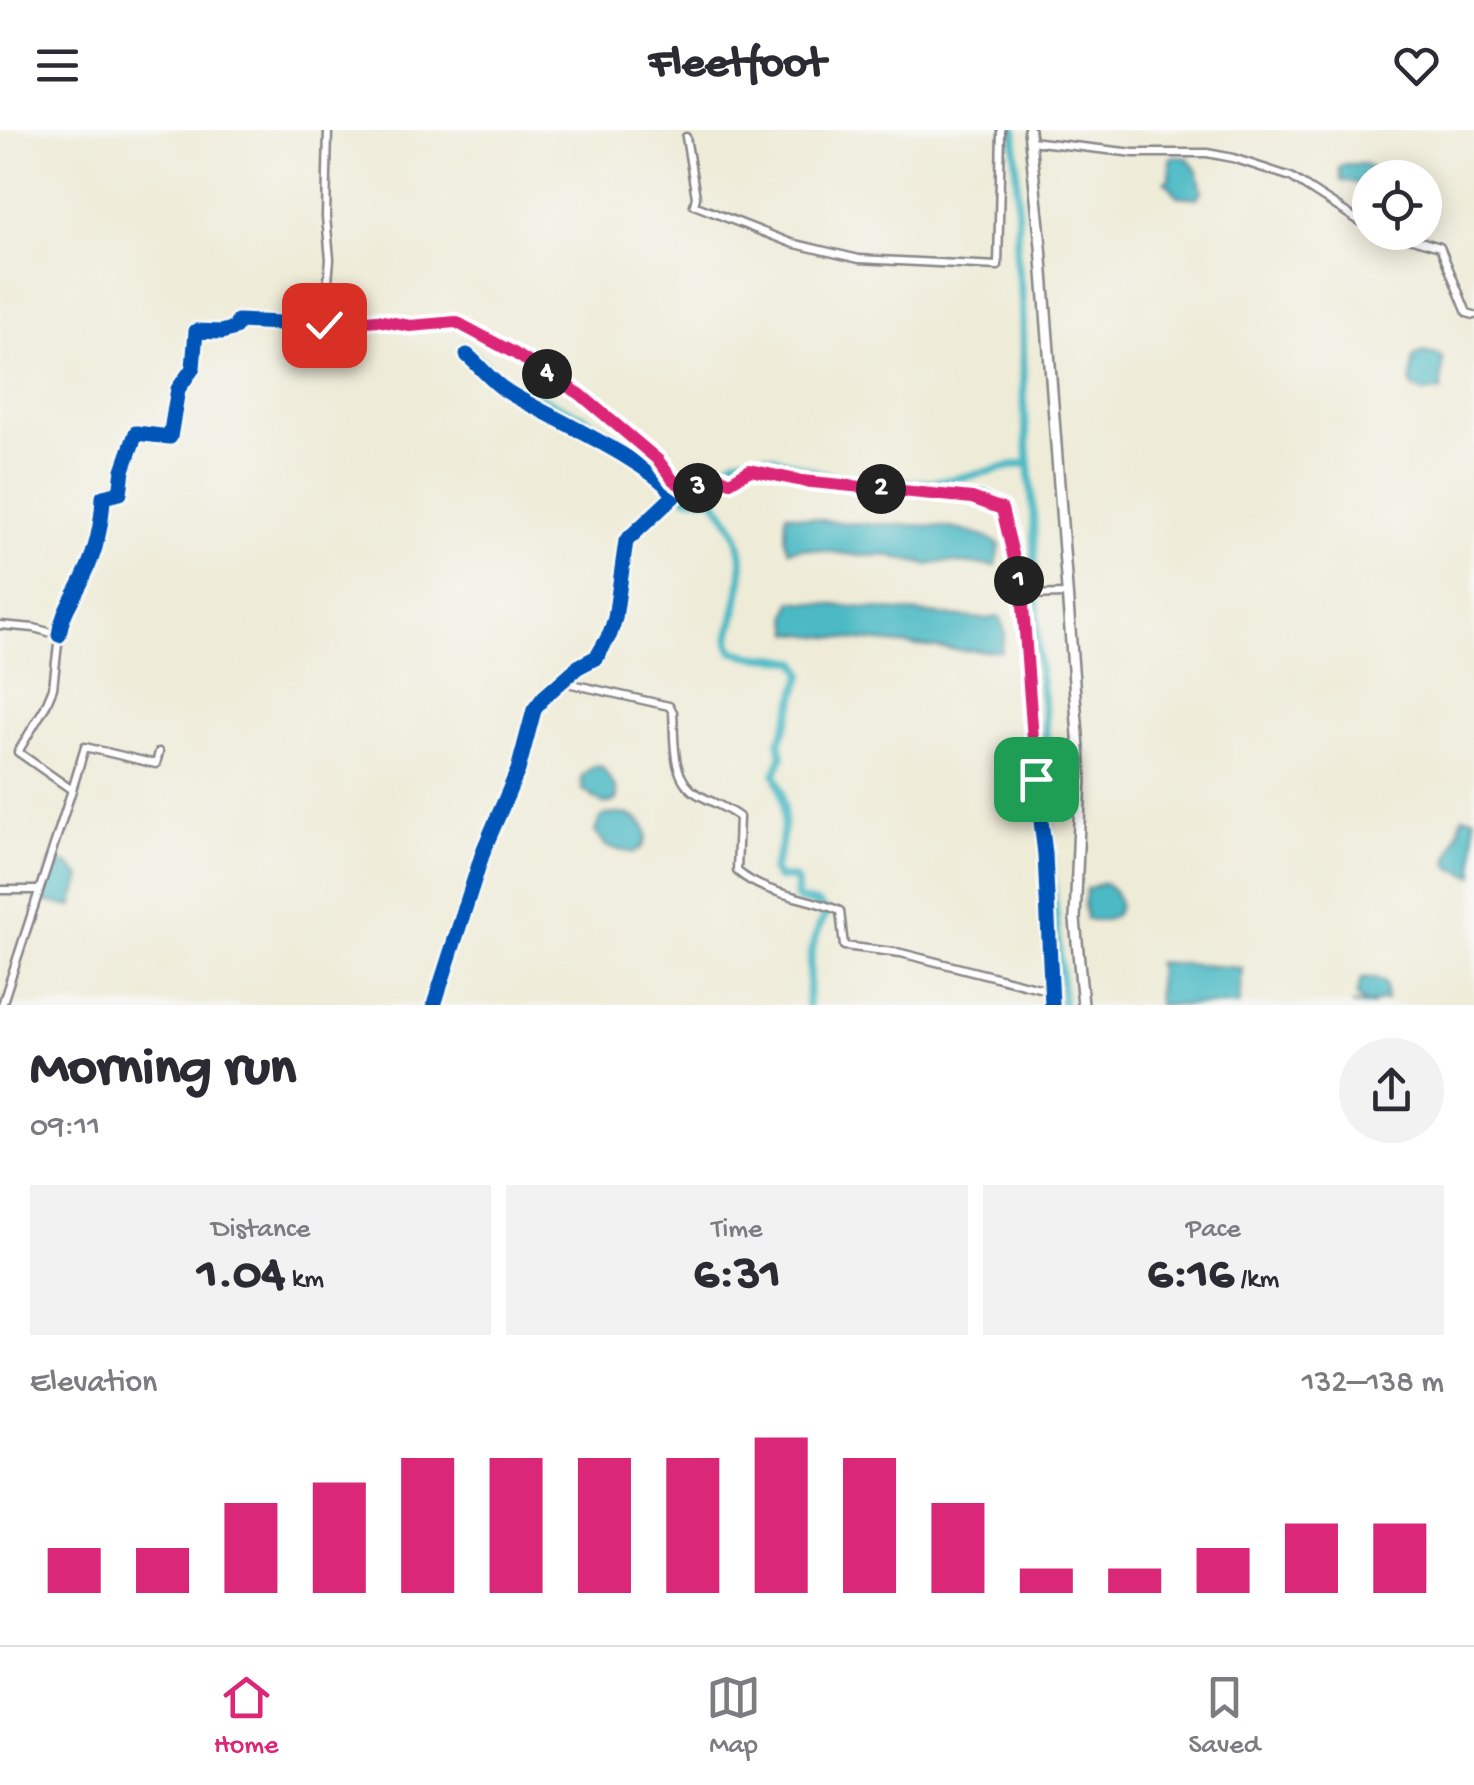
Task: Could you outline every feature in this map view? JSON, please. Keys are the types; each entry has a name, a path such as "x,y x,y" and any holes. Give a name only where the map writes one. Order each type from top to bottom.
{"street":[{"path":"324,325 330,259 326,217 328,130"},
{"path":"686,136 694,205 791,243 860,258 998,266 1001,130"},
{"path":"1083,1005 1075,920 1080,775 1030,136 1134,153 1233,158 1291,176 1352,216"},
{"path":"1441,250 1457,295 1467,314 1474,315"},
{"path":"72,790 18,752 53,688 62,615 90,560 99,532 103,497 120,492 136,432 170,438 178,389 193,368 196,330 222,332 235,328 238,321 255,320 324,325 377,320 410,326 456,322 580,394 693,494 710,472 730,482 750,470 802,481 958,496 990,502 1006,514 1024,595 1036,779 1046,854 1052,1005"},
{"path":"434,1005 484,849 518,770 534,710 561,682 597,657 614,618 626,541 671,501 674,493 666,483 623,455 504,390 467,355"},
{"path":"1024,595 1066,594"},
{"path":"0,624 59,635"},
{"path":"561,682 669,706 684,781 696,793 739,817 737,871 789,898 804,897 840,911 844,946 901,954 1051,990"},
{"path":"2,1005 85,747 156,764 159,752"},
{"path":"0,890 39,890"}],"water":[{"path":"1188,158 1198,173 1202,191 1197,198 1178,196 1165,181 1170,179 1170,159"},
{"path":"1352,164 1352,183 1341,181 1339,168"},
{"path":"1422,352 1443,359 1441,391 1424,393 1411,386 1413,357"},
{"path":"786,513 844,523 934,526 970,532 1000,545 996,566 943,562 928,565 886,555 789,550 785,540"},
{"path":"792,601 983,619 1000,617 1005,633 1001,651 791,633 788,615"},
{"path":"593,766 602,767 616,789 613,802 603,804 582,789 582,776"},
{"path":"628,815 637,820 645,829 644,845 634,853 607,847 595,832 600,818"},
{"path":"1463,816 1474,817 1474,876 1451,868 1448,862"},
{"path":"51,862 68,864 81,877 72,907 40,900"},
{"path":"1103,883 1117,897 1118,910 1107,919 1086,919 1087,889"},
{"path":"1157,962 1242,968 1239,1005 1158,1005"},
{"path":"1375,978 1385,983 1386,1000 1373,1005 1351,1005 1365,1003 1356,997 1361,979"}],"waterway":[{"path":"1015,130 1016,258 1022,298 1024,409 1063,1005"},
{"path":"464,345 502,380 585,418 632,450 687,497 713,498 733,526 742,566 730,637 732,651 797,662 803,674 779,741 782,757 775,774 784,822 773,869 777,878 793,878 797,883 796,897"},
{"path":"705,497 727,465 749,456 777,459 848,479 886,483 943,481 1028,463"},
{"path":"798,900 817,904 827,912 813,947 808,1005"}],"cycle path":[{"path":"59,635 95,547 103,497 120,493 123,470 136,433 170,437 178,389 193,368 196,331 222,332 235,328 238,321 324,325 377,319 410,327 456,322 580,394 693,494 710,473 730,482 750,470 802,481 979,498 1003,509 1021,591 1045,854 1052,1005"},
{"path":"434,1005 484,849 518,770 534,710 578,667 597,657 615,618 626,541 674,496 665,484 625,456 502,388 467,355"}],"route":[{"path":"324,325 377,320 410,326 456,322 580,394 693,494 710,472 730,482 750,470 802,481 972,498 1002,509 1022,592 1036,779"}]}
